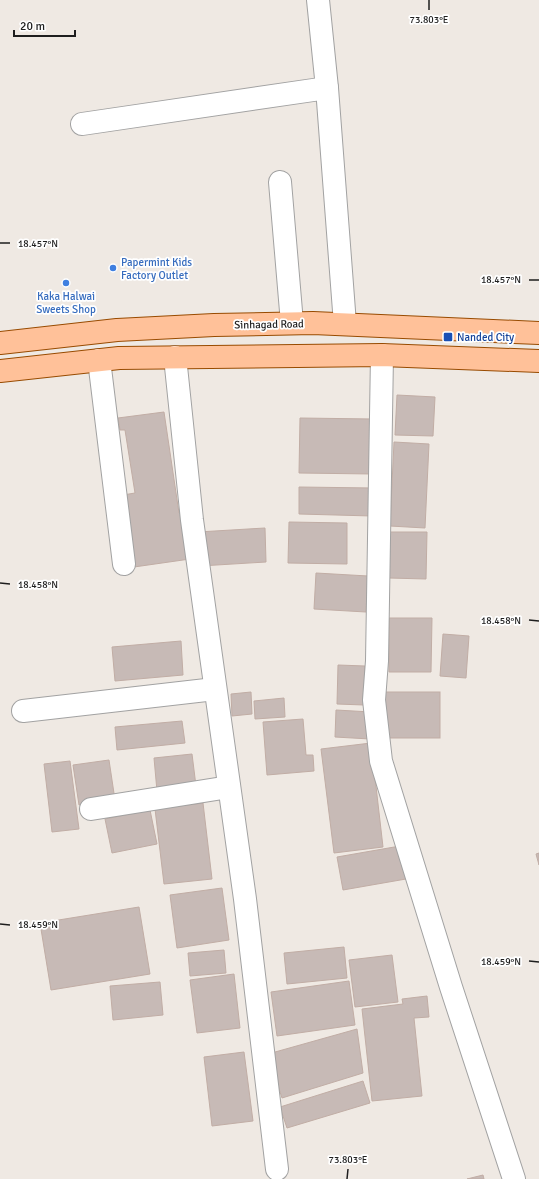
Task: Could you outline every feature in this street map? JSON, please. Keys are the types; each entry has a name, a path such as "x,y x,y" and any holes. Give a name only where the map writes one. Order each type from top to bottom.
{"main road":[{"name":"Sinhagad Road","path":"2,343 117,330 214,325 345,324 539,333"},
{"path":"2,343 4,370 120,358 175,357 382,355 539,361"}],"street":[{"path":"318,0 327,88 345,324"},
{"path":"82,124 327,88"},
{"path":"280,182 292,324"},
{"path":"382,355 377,661 374,700 381,761 449,980 514,1179"},
{"path":"175,357 192,520 244,899 277,1169"},
{"path":"99,360 124,564"},
{"path":"23,711 215,689"},
{"path":"91,809 229,787"}],"building":[{"path":"397,395 435,397 433,436 395,435"},
{"path":"164,412 179,513 183,513 190,559 134,567 123,495 135,493 125,430 120,430 118,418"},
{"path":"300,418 373,419 372,474 299,473"},
{"path":"394,442 429,444 425,528 390,526"},
{"path":"299,487 373,488 372,516 299,514"},
{"path":"289,522 347,523 347,564 288,563"},
{"path":"265,528 266,562 200,566 198,532"},
{"path":"389,532 427,532 426,579 389,578"},
{"path":"316,573 368,576 366,612 314,609"},
{"path":"389,618 432,618 431,672 389,672"},
{"path":"443,634 469,636 466,678 440,676"},
{"path":"181,641 183,675 115,681 112,647"},
{"path":"338,665 365,666 364,705 337,704"},
{"path":"251,692 252,714 232,716 231,694"},
{"path":"381,692 440,692 440,738 381,738"},
{"path":"284,698 285,717 255,719 254,701"},
{"path":"336,710 371,712 370,739 335,737"},
{"path":"303,719 306,755 313,755 314,771 267,775 263,722"},
{"path":"182,721 185,743 117,750 115,727"},
{"path":"371,743 383,847 334,853 321,749"},
{"path":"192,754 196,786 157,791 154,758"},
{"path":"109,760 115,800 79,805 73,765"},
{"path":"70,761 79,829 52,832 44,764"},
{"path":"203,803 212,879 164,884 155,809"},
{"path":"150,810 157,844 112,853 105,819"},
{"path":"400,846 406,879 343,890 337,857"},
{"path":"539,853 539,865 536,854"},
{"path":"222,888 229,940 177,948 170,895"},
{"path":"139,907 150,974 51,990 40,923"},
{"path":"344,947 347,978 287,984 284,953"},
{"path":"224,950 226,973 190,976 188,953"},
{"path":"392,955 398,1002 355,1007 349,960"},
{"path":"234,974 240,1028 197,1033 190,980"},
{"path":"349,981 355,1025 277,1036 271,992"},
{"path":"160,982 163,1015 113,1020 110,986"},
{"path":"427,996 429,1017 414,1018 422,1096 372,1101 362,1009 403,1004 402,999"},
{"path":"357,1029 363,1073 282,1098 268,1054"},
{"path":"244,1052 253,1121 212,1126 204,1057"},
{"path":"363,1081 370,1103 287,1128 280,1107"},
{"path":"483,1175 484,1179 467,1179"}],"place":[{"name":"Papermint Kids Factory Outlet","path":"113,268"},
{"name":"Kaka Halwai Sweets Shop","path":"66,283"},
{"name":"Nanded City","path":"448,337"}]}
